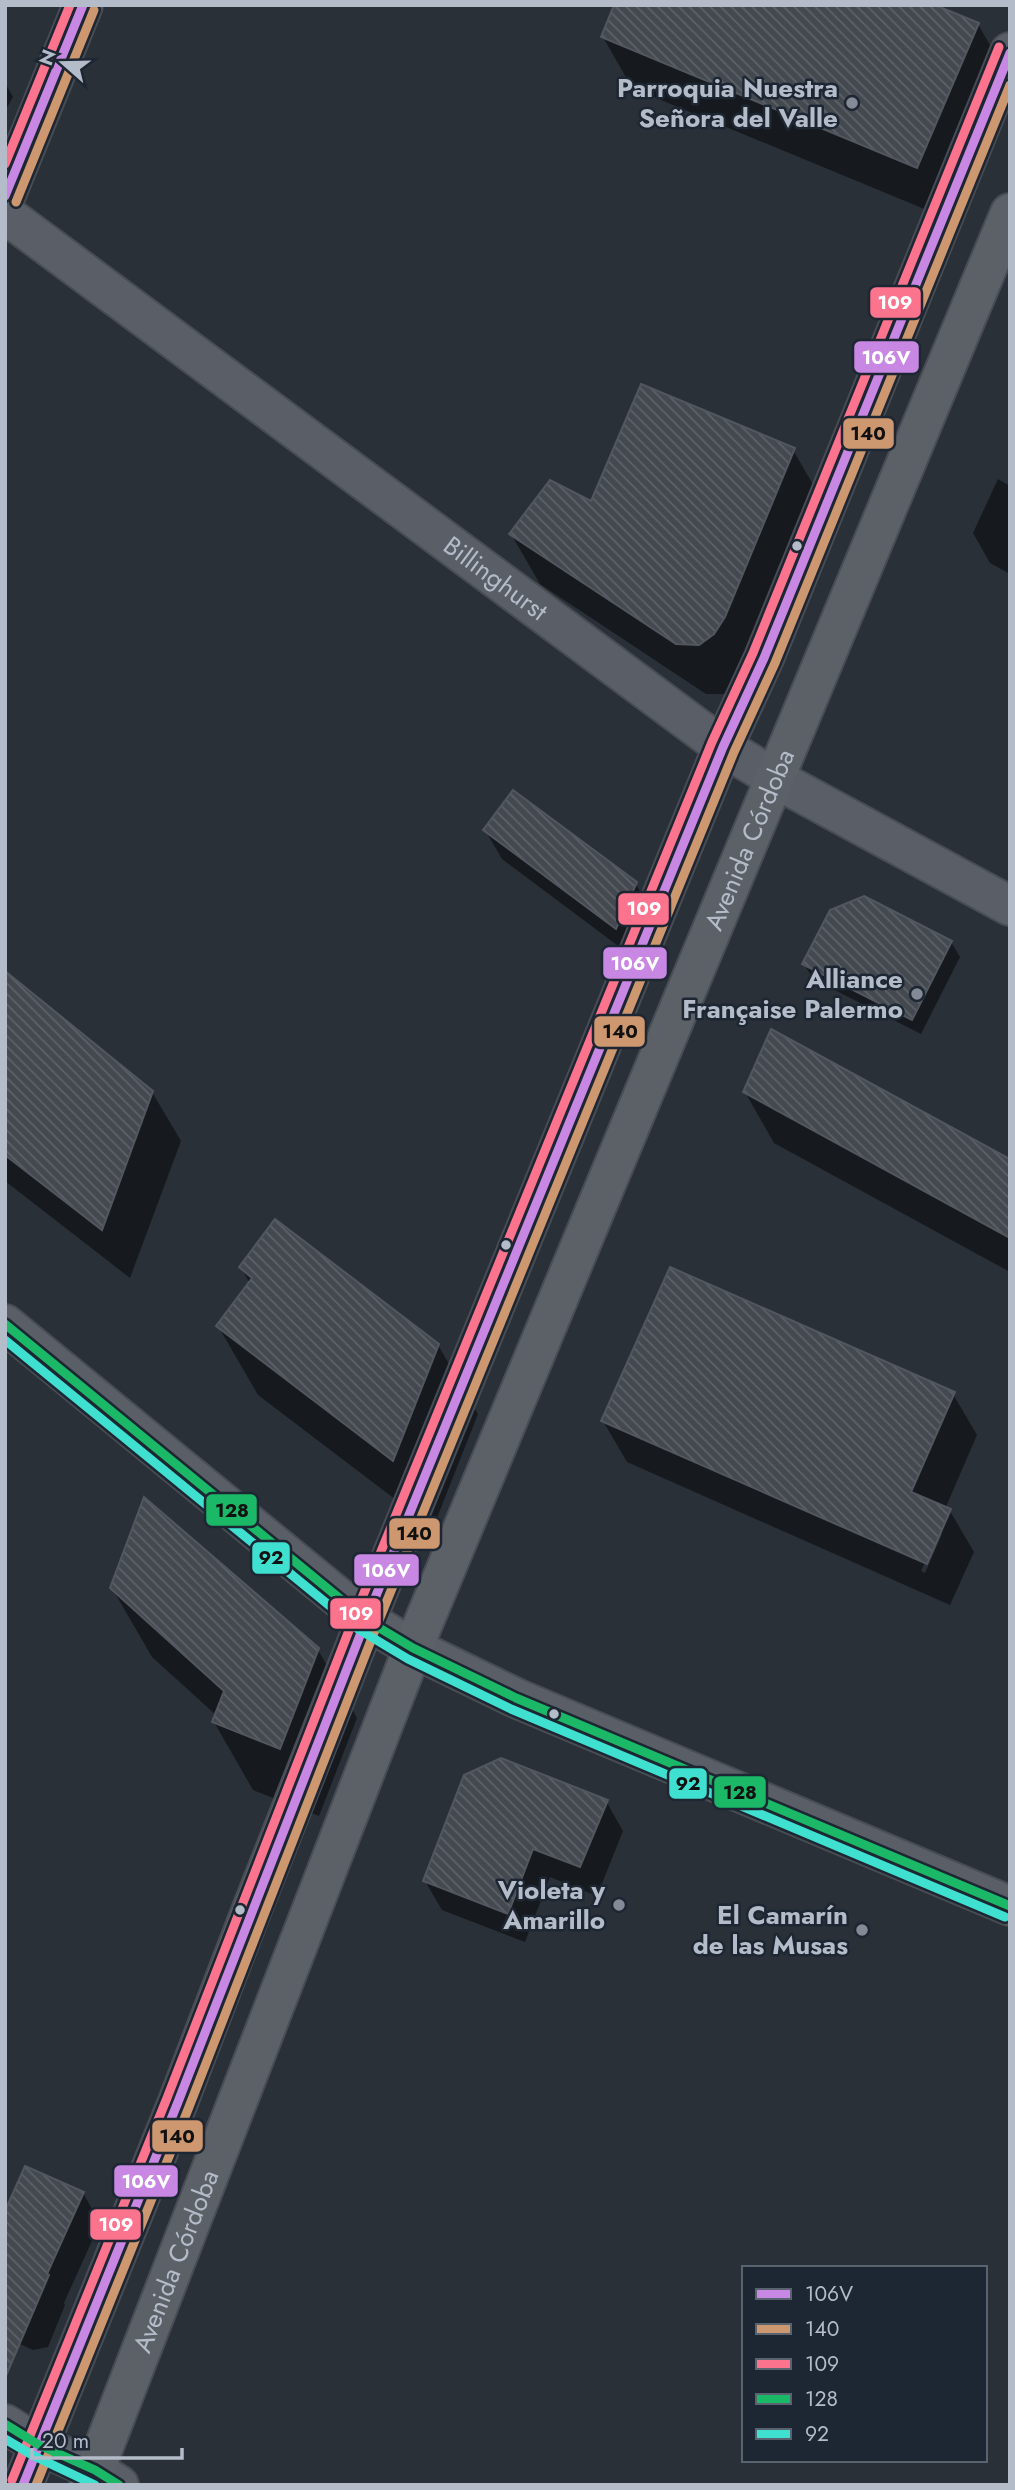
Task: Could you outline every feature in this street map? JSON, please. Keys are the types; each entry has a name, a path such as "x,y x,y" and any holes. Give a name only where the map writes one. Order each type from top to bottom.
{"main road":[{"name":"Avenida Córdoba","path":"101,2480 413,1648 1010,213"}],"street":[{"path":"5,197 83,5"},
{"path":"23,2485 178,2102 366,1620 723,747 764,658 1010,52"},
{"name":"Billinghurst","path":"5,214 723,747 776,779 1010,906"},
{"path":"5,1324 366,1620 413,1648 516,1698 1010,1906"},
{"path":"5,2424 101,2480"}],"building":[{"name":"Parroquia Nuestra Señora del Valle","path":"614,5 935,5 979,23 917,168 601,37"},
{"path":"641,384 795,448 725,617 714,634 699,645 676,644 509,534 550,480 591,501"},
{"path":"513,790 637,882 616,929 483,830"},
{"path":"864,896 952,941 912,1020 802,964 830,910"},
{"path":"5,971 153,1091 102,1230 5,1155"},
{"path":"771,1029 1010,1159 1010,1238 743,1092"},
{"path":"275,1219 439,1344 393,1461 216,1326 252,1278 239,1267"},
{"path":"670,1267 955,1392 911,1492 951,1509 927,1564 601,1421"},
{"path":"144,1497 319,1648 280,1749 212,1722 224,1691 110,1588"},
{"path":"501,1758 608,1800 580,1867 533,1849 508,1914 423,1881 464,1775"},
{"path":"25,2166 84,2192 5,2378 5,2211"}],"transit line":[{"name":"109","path":"5,164 70,5"},
{"name":"106V","path":"5,196 83,5"},
{"name":"140","path":"16,202 94,10"},
{"name":"109","path":"12,2480 167,2098 355,1615 712,742 753,653 999,47"},
{"name":"106V","path":"23,2485 178,2102 366,1620 723,747 764,658 1010,53"},
{"name":"140","path":"36,2485 189,2107 377,1625 734,752 775,663 1010,85"},
{"name":"128","path":"5,1324 366,1620 413,1648 516,1698 1010,1906"},
{"name":"92","path":"5,1340 358,1629 408,1659 511,1709 1005,1917"},
{"name":"128","path":"5,2424 39,2445 95,2470 119,2485"},
{"name":"92","path":"5,2439 95,2485"}],"place":[{"name":"Parroquia Nuestra Señora del Valle","path":"852,103"},
{"name":"Alliance Française Palermo","path":"917,994"},
{"name":"Violeta y Amarillo","path":"619,1905"},
{"name":"El Camarín de las Musas","path":"862,1930"}]}
